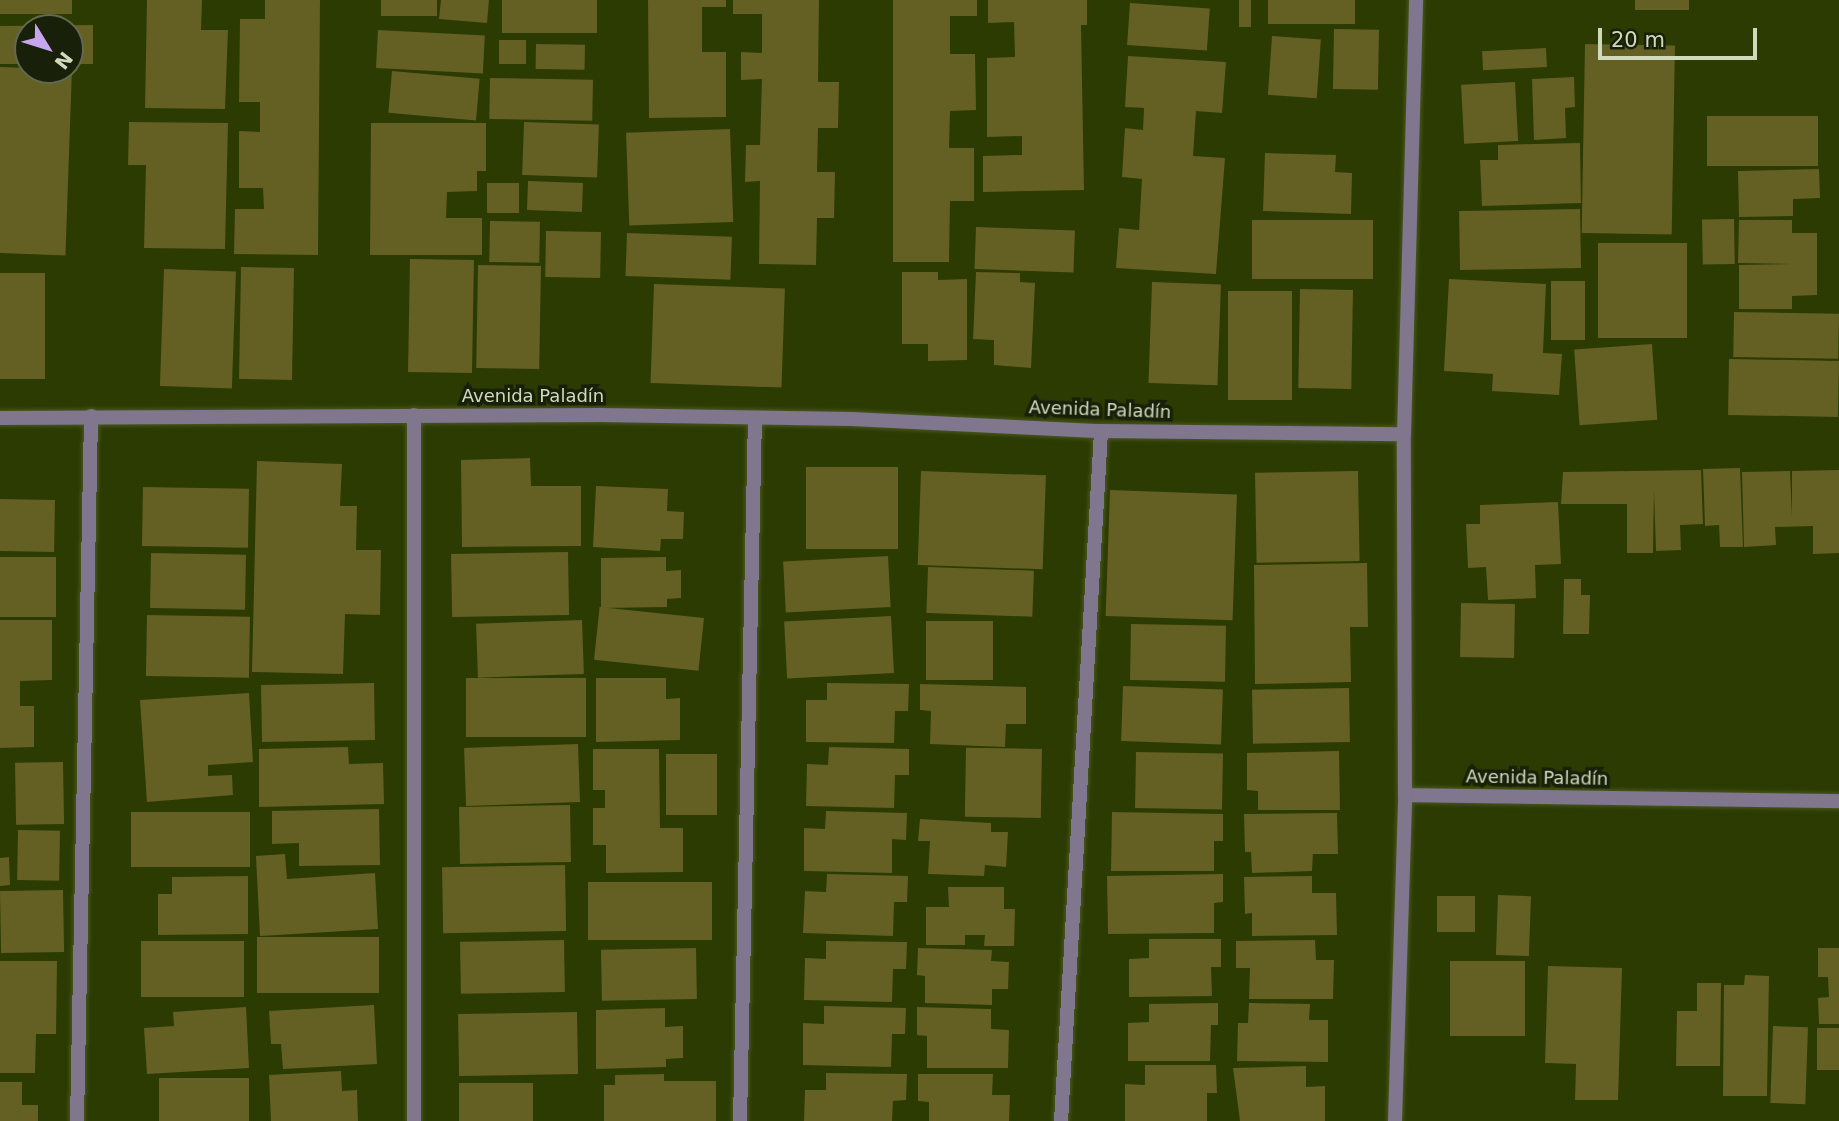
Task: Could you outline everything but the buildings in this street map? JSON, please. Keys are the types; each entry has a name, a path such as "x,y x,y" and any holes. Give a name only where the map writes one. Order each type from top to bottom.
{"street":[{"path":"1395,1121 1405,795 1404,434 1416,0"},
{"path":"414,415 414,1121"},
{"name":"Avenida Paladín","path":"0,418 414,415 755,418 1101,431 1404,434"},
{"path":"77,1121 91,416"},
{"path":"740,1121 755,418"},
{"path":"1061,1121 1101,431"},
{"name":"Avenida Paladín","path":"1405,795 1839,801"}]}
